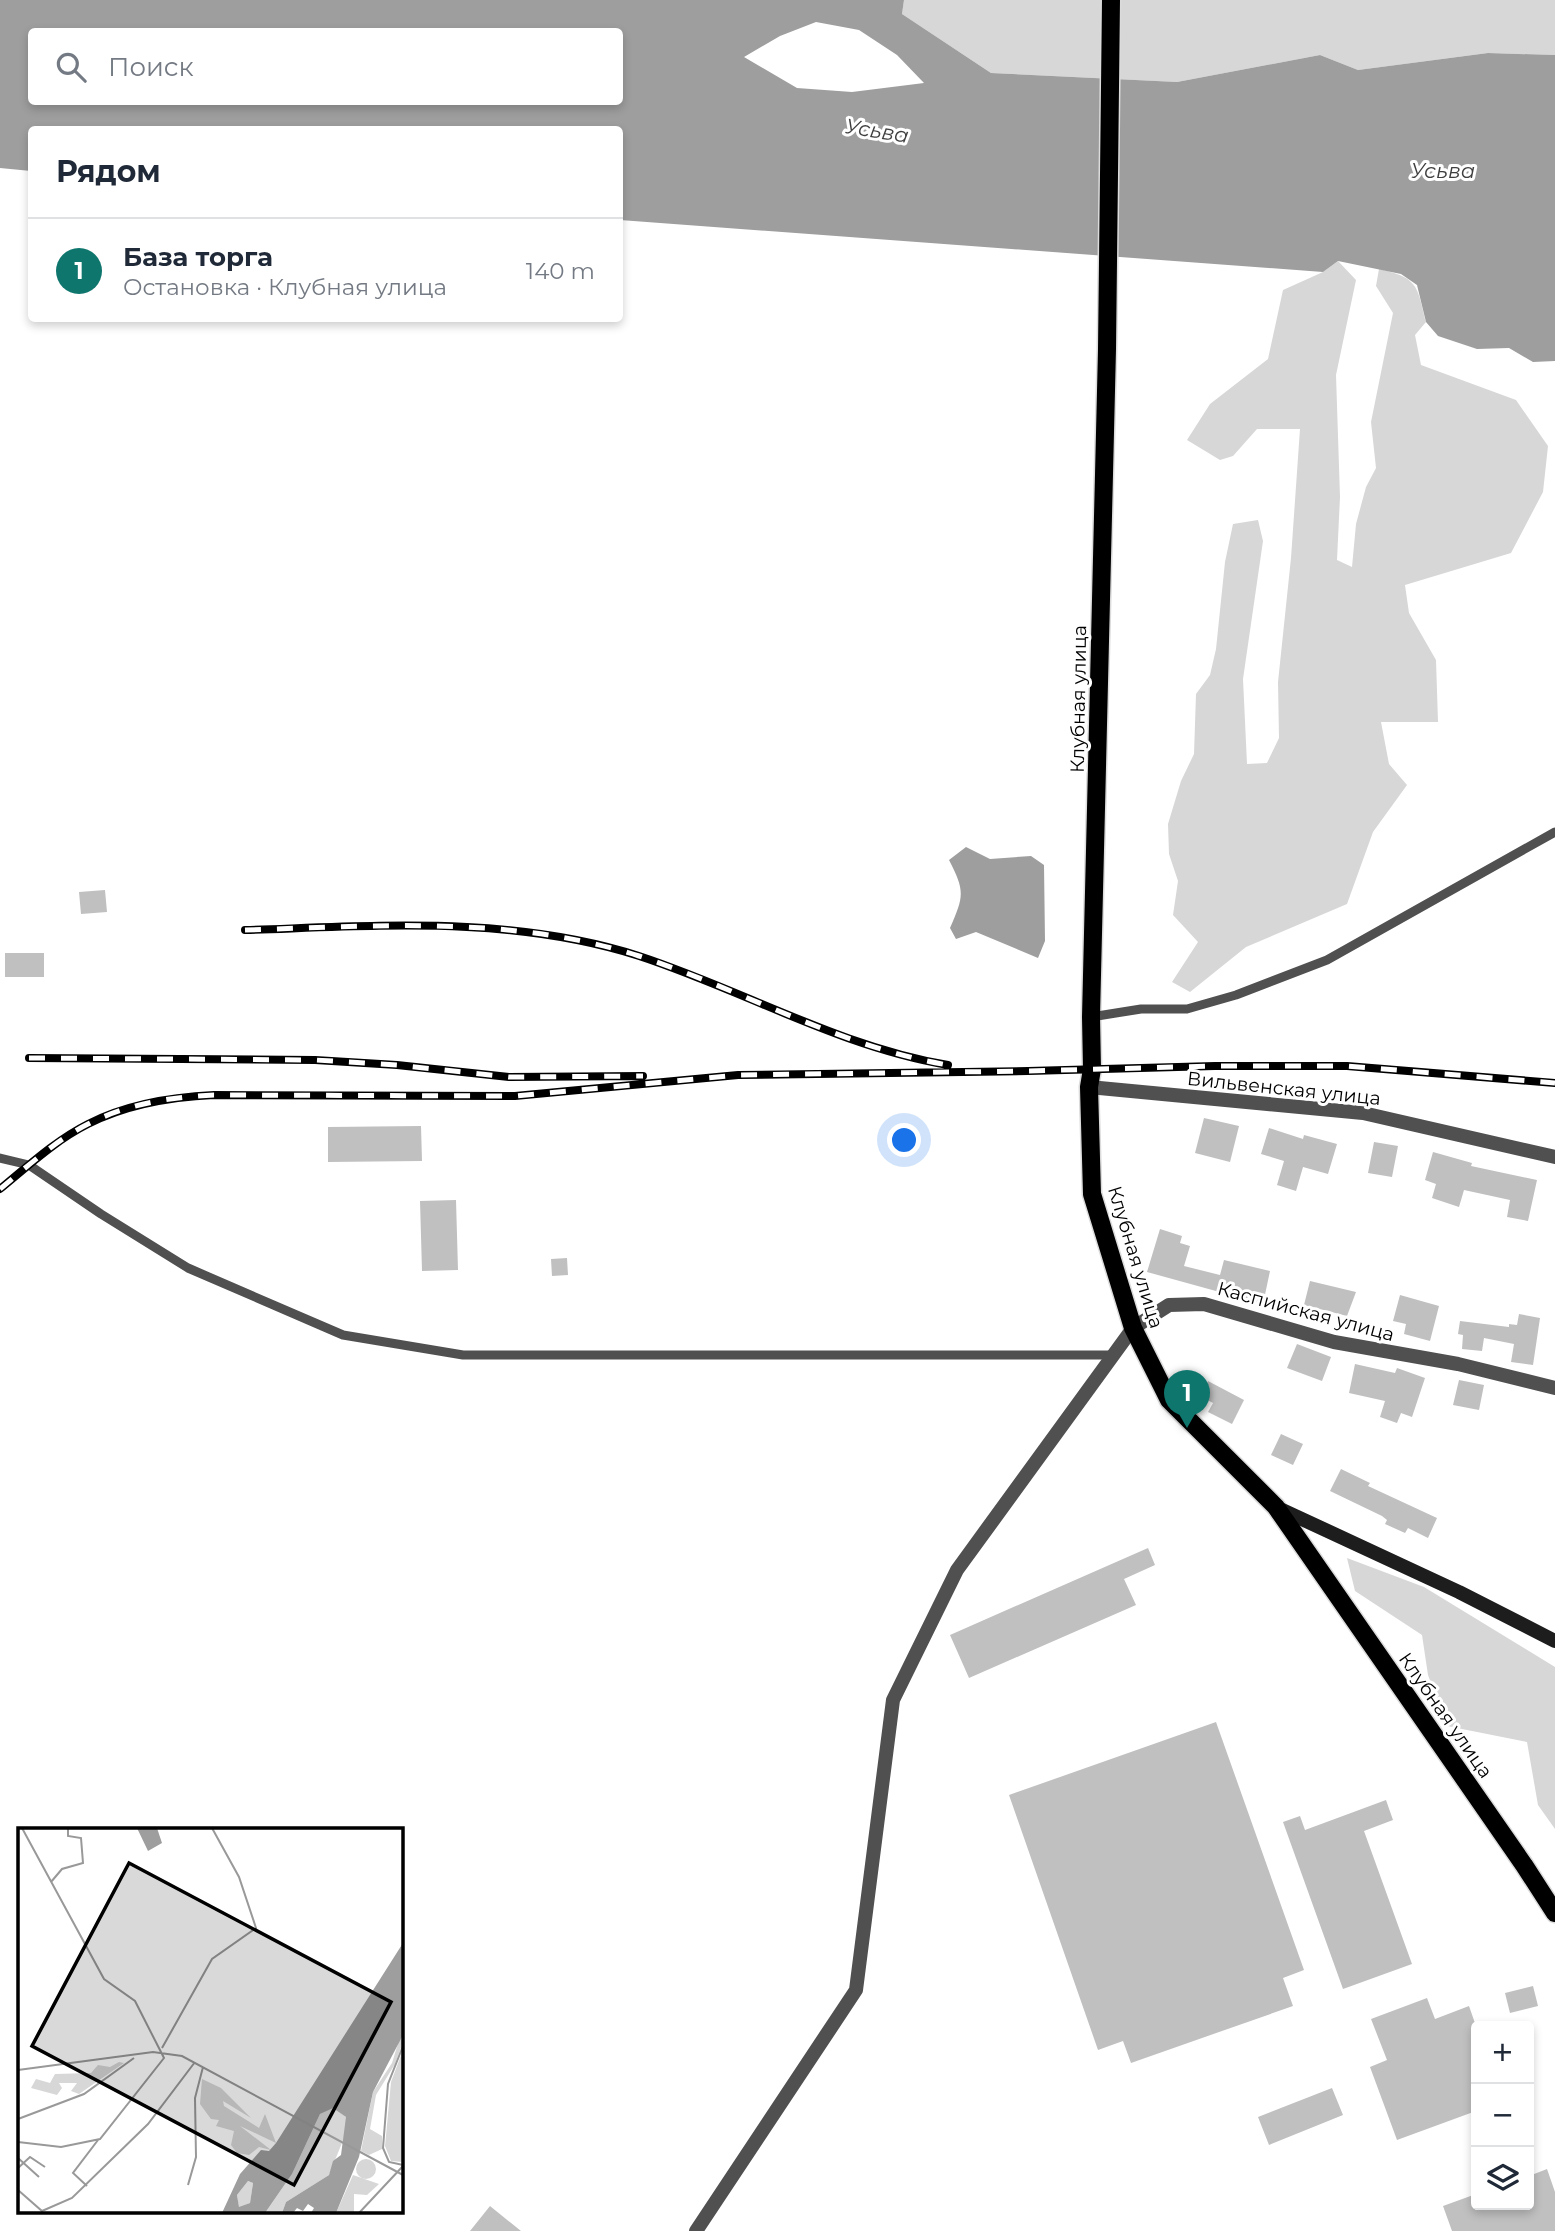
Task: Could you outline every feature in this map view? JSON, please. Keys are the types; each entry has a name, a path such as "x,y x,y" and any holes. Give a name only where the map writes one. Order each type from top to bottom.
{"main road":[{"name":"Клубная улица","path":"1111,0 1107,349 1092,1069 1089,1087 1092,1194 1133,1328 1169,1400 1276,1507 1555,1913"}],"street":[{"name":"Вильвенская улица","path":"1089,1087 1363,1113 1555,1157"},
{"name":"Каспийская улица","path":"1133,1328 1169,1306 1204,1304 1334,1342 1458,1364 1555,1388"},
{"path":"696,2231 856,1990 893,1700 957,1570 1133,1328"},
{"path":"1276,1507 1459,1591 1555,1641"}],"lane":[{"path":"1091,1017 1141,1009 1187,1009 1236,995 1327,960 1555,832"},
{"path":"0,1158 29,1166 188,1268 343,1335 463,1355 1113,1355"}],"shaded area":[{"path":"904,0 1555,0 1555,55 1488,53 1358,70 1320,55 1177,82 991,73 902,14"},
{"path":"1338,261 1356,280 1336,375 1340,497 1337,560 1352,567 1356,524 1366,487 1376,468 1371,422 1393,313 1376,286 1379,269 1409,280 1418,292 1426,322 1415,335 1421,365 1516,400 1548,446 1543,492 1511,553 1405,585 1409,613 1436,660 1438,722 1381,722 1389,764 1407,785 1373,832 1347,904 1246,947 1190,992 1172,982 1198,942 1173,915 1178,881 1169,854 1168,824 1181,781 1194,754 1196,694 1210,675 1216,649 1225,562 1233,524 1258,520 1263,541 1243,679 1247,764 1267,763 1279,738 1278,682 1291,558 1300,429 1257,429 1233,456 1220,460 1187,440 1210,404 1268,359 1283,290 1323,272"},
{"path":"1347,1558 1424,1587 1555,1667 1555,1829 1538,1805 1527,1742 1447,1726 1428,1675 1422,1635 1355,1591"}],"water":[{"name":"Усьва","path":"0,0 904,0 902,14 991,73 1177,82 1320,55 1358,70 1488,53 1555,55 1555,361 1533,362 1509,348 1477,349 1438,336 1426,322 1417,285 1401,274 1338,261 1323,272 623,220 623,126 28,126 28,171 0,168","holes":["816,22 859,30 897,55 924,83 852,92 797,88 744,57 780,36"]},
{"path":"966,847 990,859 1031,856 1044,865 1045,941 1038,958 976,932 956,939 950,928 961,894 958,879 949,860"}],"building":[{"path":"105,890 107,912 81,914 79,892"},
{"path":"5,953 44,953 44,977 5,977"},
{"path":"1204,1118 1239,1126 1230,1162 1195,1153"},
{"path":"421,1126 422,1161 328,1162 328,1127"},
{"path":"1269,1128 1303,1139 1304,1135 1337,1144 1328,1174 1303,1167 1296,1191 1277,1185 1284,1161 1261,1154"},
{"path":"1374,1142 1398,1146 1392,1177 1368,1173"},
{"path":"1433,1152 1472,1163 1471,1166 1537,1180 1528,1221 1507,1217 1510,1200 1464,1190 1459,1207 1432,1198 1436,1184 1425,1180"},
{"path":"456,1200 458,1270 422,1271 420,1201"},
{"path":"1160,1229 1182,1236 1180,1243 1190,1246 1184,1266 1220,1275 1224,1260 1270,1271 1263,1304 1147,1272"},
{"path":"567,1258 568,1275 552,1276 551,1259"},
{"path":"1310,1281 1356,1292 1347,1316 1304,1305"},
{"path":"1400,1295 1439,1306 1430,1341 1404,1334 1406,1324 1393,1321"},
{"path":"1519,1314 1540,1318 1533,1365 1511,1362 1514,1344 1484,1338 1482,1351 1462,1349 1463,1335 1458,1334 1460,1321 1509,1327 1509,1324 1517,1325"},
{"path":"1297,1344 1331,1357 1322,1381 1287,1368"},
{"path":"1355,1364 1395,1373 1397,1368 1425,1378 1412,1417 1401,1413 1397,1423 1380,1417 1385,1401 1349,1393"},
{"path":"1459,1380 1484,1385 1479,1410 1453,1405"},
{"path":"1208,1381 1244,1400 1232,1424 1208,1412 1213,1403 1200,1396"},
{"path":"1281,1434 1303,1444 1293,1465 1271,1455"},
{"path":"1341,1469 1370,1483 1368,1486 1437,1518 1428,1538 1408,1528 1405,1533 1385,1524 1387,1520 1382,1516 1330,1491"},
{"path":"1148,1548 1155,1565 1124,1579 1136,1605 969,1678 950,1635"},
{"path":"1216,1722 1304,1970 1283,1978 1293,2006 1131,2063 1123,2041 1098,2050 1009,1795"},
{"path":"1386,1800 1393,1820 1364,1831 1412,1964 1343,1989 1283,1822 1300,1816 1305,1830"},
{"path":"1533,1986 1538,2006 1510,2013 1505,1993"},
{"path":"1427,1998 1435,2019 1469,2006 1474,2021 1471,2021 1471,2113 1397,2140 1370,2067 1387,2060 1371,2019"},
{"path":"1332,2088 1343,2115 1269,2145 1258,2117"},
{"path":"1547,2169 1555,2192 1555,2231 1452,2231 1443,2206 1471,2196 1471,2210 1534,2210 1534,2174"},
{"path":"490,2206 521,2231 470,2231"}],"railway":[{"path":"245,930 444,926 542,934 591,943 678,970 830,1032 908,1057 948,1065"},
{"path":"29,1058 315,1060 397,1065 509,1077 643,1076"},
{"path":"0,1189 53,1146 88,1124 133,1107 198,1096 515,1096 738,1075 1215,1066 1347,1066 1555,1083"}],"place":[{"name":"База торга","path":"1187,1428"}]}
